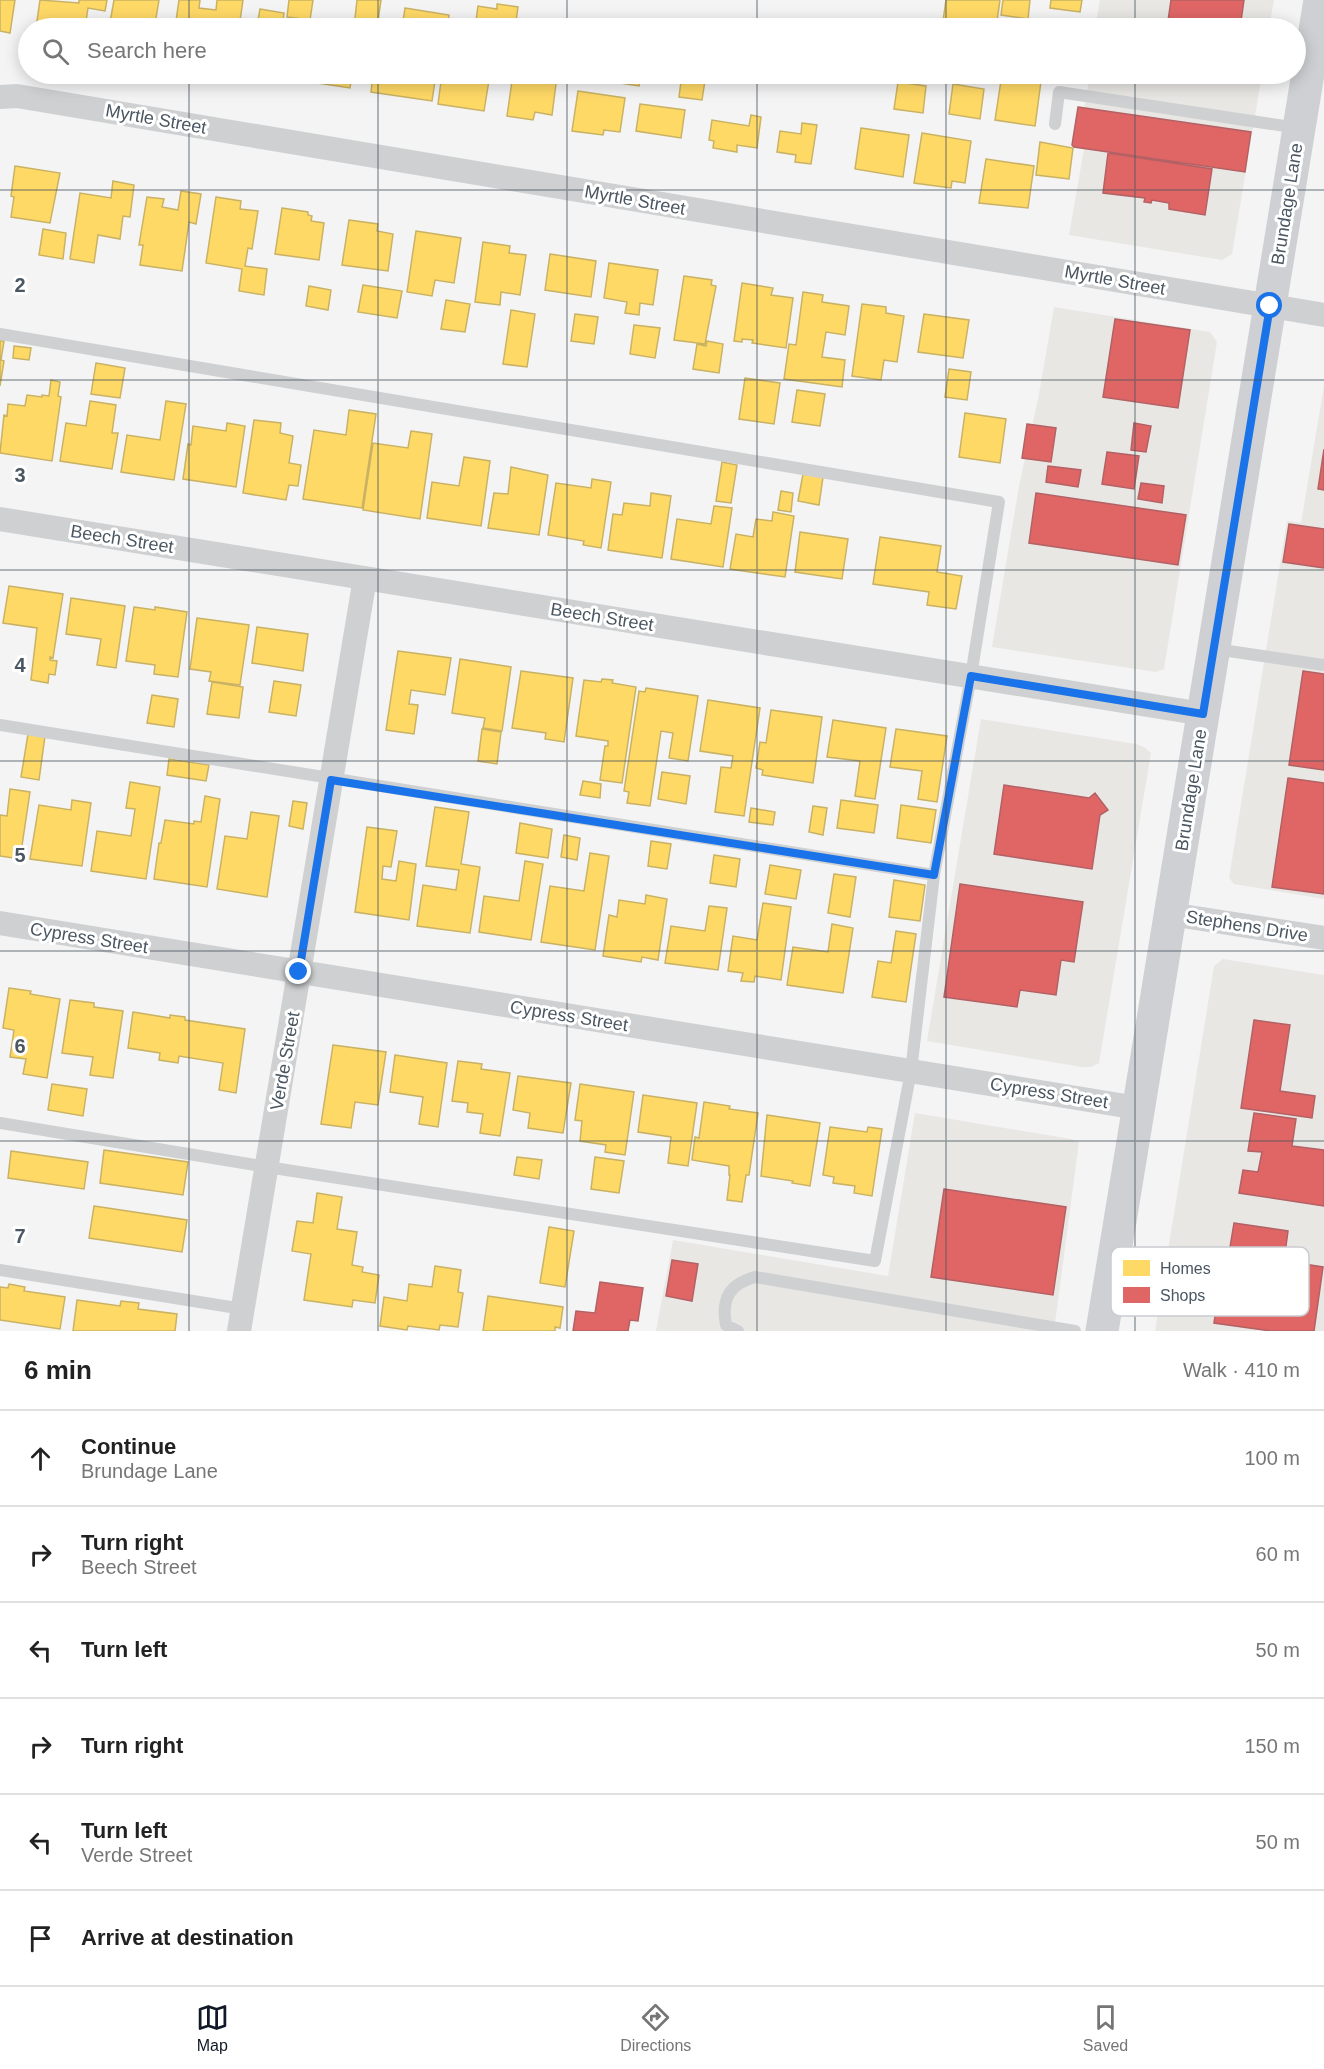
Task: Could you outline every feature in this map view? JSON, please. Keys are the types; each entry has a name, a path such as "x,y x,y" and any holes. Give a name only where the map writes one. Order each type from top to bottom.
{"main road":[{"name":"Brundage Lane","path":"1116,1247 1320,0"},
{"name":"Brundage Lane","path":"1102,1331 1111,1275"}],"street":[{"name":"Myrtle Street","path":"0,97 17,96 1324,315"},
{"name":"Beech Street","path":"0,519 1203,714"},
{"name":"Verde Street","path":"241,1320 365,578"},
{"name":"Stephens Drive","path":"1170,914 1324,938"},
{"name":"Cypress Street","path":"0,924 1138,1108"}],"lane":[{"path":"1055,124 1059,92 1299,129"},
{"path":"0,334 999,502 971,676 934,875 911,1071 875,1261 267,1167 0,1123"},
{"path":"1214,648 1324,665"},
{"path":"0,725 331,780 934,875"},
{"path":"0,1270 241,1320"},
{"path":"738,1331 726,1325 724,1310 727,1299 738,1282 755,1276 1076,1331"}],"shaded area":[{"path":"1100,0 1274,0 1271,18 1097,18"},
{"path":"1088,84 1260,84 1232,254 1222,260 1069,235 1084,149 1077,147"},
{"path":"1054,307 1210,332 1217,342 1164,669 1156,672 992,647 1019,486 1039,394"},
{"path":"1324,386 1324,899 1234,884 1229,878 1287,521 1301,523"},
{"path":"981,719 1136,744 1151,753 1099,1063 1091,1067 927,1041"},
{"path":"1223,959 1324,975 1324,1331 1155,1331 1157,1316 1309,1316 1309,1247 1169,1247 1214,966"},
{"path":"915,1113 1079,1142 1054,1331 656,1331 673,1240 888,1276"}],"building: Homes":[{"path":"0,0 15,0 10,33 0,31"},
{"path":"40,0 79,3 79,0 107,0 105,11 88,8 86,18 37,18"},
{"path":"114,0 159,0 156,18 111,18"},
{"path":"179,0 200,0 199,8 216,10 217,0 243,0 240,18 176,18"},
{"path":"289,0 313,0 310,18 287,17"},
{"path":"357,0 381,0 378,18 355,18"},
{"path":"946,0 1000,0 997,18 943,18"},
{"path":"1003,0 1030,0 1028,18 1001,15"},
{"path":"1051,0 1082,0 1080,12 1050,8"},
{"path":"497,4 518,7 516,18 476,18 478,6 497,9"},
{"path":"405,8 449,15 449,18 404,18"},
{"path":"260,9 284,13 283,18 258,18"},
{"path":"324,84 351,84 350,88"},
{"path":"372,84 435,84 432,101 371,92"},
{"path":"441,84 488,84 484,111 438,104"},
{"path":"512,84 556,84 552,115 535,112 533,120 507,116"},
{"path":"681,84 704,84 702,100 679,97"},
{"path":"898,84 926,86 923,113 894,109"},
{"path":"953,84 984,89 980,119 949,114"},
{"path":"1000,84 1041,84 1035,126 995,120"},
{"path":"578,91 625,98 620,132 604,130 603,135 572,131"},
{"path":"640,104 685,110 681,138 636,131"},
{"path":"751,115 761,117 757,148 737,145 737,152 713,148 714,141 709,140 712,120 749,126"},
{"path":"802,123 817,125 811,164 795,162 796,155 777,152 780,131 801,134"},
{"path":"861,128 909,135 903,177 855,169"},
{"path":"922,133 971,141 965,183 952,181 951,188 914,183"},
{"path":"1040,142 1073,148 1069,179 1036,175"},
{"path":"986,159 1034,166 1028,208 979,203"},
{"path":"15,166 60,173 50,223 11,217"},
{"path":"113,181 134,185 130,217 123,216 120,239 98,235 94,263 70,259 80,193 111,198"},
{"path":"181,191 201,194 196,224 189,222 182,271 140,265 143,245 139,245 147,197 164,199 162,207 178,210"},
{"path":"216,197 241,201 240,209 258,211 252,249 248,248 245,266 267,269 264,295 239,291 242,269 206,263"},
{"path":"282,208 308,212 308,215 312,216 311,221 324,223 319,260 275,254"},
{"path":"349,220 378,224 377,231 393,234 388,271 342,265"},
{"path":"43,229 66,233 63,259 39,255"},
{"path":"416,231 461,238 454,283 435,280 432,296 407,292"},
{"path":"483,242 510,246 509,253 526,255 520,295 501,292 500,305 475,302"},
{"path":"550,254 596,261 591,297 545,290"},
{"path":"609,263 658,270 653,305 640,303 639,315 625,313 627,302 604,298"},
{"path":"684,276 712,280 711,285 716,286 705,344 674,340"},
{"path":"742,283 773,288 771,295 793,298 786,348 752,343 753,340 734,341"},
{"path":"363,285 402,291 397,318 358,312"},
{"path":"309,286 331,290 328,310 306,306"},
{"path":"803,292 823,295 822,302 849,306 845,335 826,332 822,357 845,360 842,387 784,379 789,344 796,345"},
{"path":"446,300 470,304 465,332 441,329"},
{"path":"862,304 886,307 886,313 904,316 897,362 884,360 881,380 852,376"},
{"path":"511,310 535,314 527,367 503,364"},
{"path":"575,314 598,317 594,344 571,341"},
{"path":"924,314 969,320 963,358 918,352"},
{"path":"634,325 660,328 655,358 630,354"},
{"path":"0,341 4,341 1,360 4,361 0,386"},
{"path":"707,341 723,344 719,373 693,369 697,344 706,346"},
{"path":"14,346 31,348 29,360 13,358"},
{"path":"96,363 125,368 120,398 91,394"},
{"path":"949,369 971,372 967,400 945,397"},
{"path":"745,378 780,383 774,424 739,419"},
{"path":"51,380 60,382 58,396 61,397 52,461 0,453 4,415 7,416 8,404 25,406 27,395 49,396"},
{"path":"797,390 825,394 820,426 792,422"},
{"path":"90,401 116,405 112,433 118,433 112,469 60,461 66,423 86,426"},
{"path":"166,401 186,404 174,480 121,472 127,435 160,440"},
{"path":"349,410 376,414 362,508 303,499 314,430 346,435"},
{"path":"965,413 1006,419 1000,463 959,457"},
{"path":"254,420 281,423 280,433 293,436 289,463 301,465 298,486 289,485 286,500 243,493"},
{"path":"227,423 245,426 236,487 183,479 193,426 226,431"},
{"path":"411,431 432,434 420,519 363,510 373,443 408,448"},
{"path":"464,457 490,461 481,526 427,518 432,482 459,486"},
{"path":"722,462 737,465 731,503 716,501"},
{"path":"511,467 548,475 539,535 488,528 494,493 508,494"},
{"path":"803,474 823,477 819,505 798,501"},
{"path":"592,479 611,482 601,548 583,545 584,541 548,535 556,483 591,488"},
{"path":"781,491 793,493 791,512 778,510"},
{"path":"651,493 671,496 662,558 608,550 613,514 622,515 624,503 650,506"},
{"path":"714,506 732,508 723,567 671,559 677,519 711,524"},
{"path":"773,512 794,516 785,577 730,569 736,534 753,537 756,519 772,521"},
{"path":"800,532 848,539 842,579 795,572"},
{"path":"880,537 941,546 937,572 962,576 956,609 927,605 929,592 873,584"},
{"path":"9,586 63,594 53,658 50,657 50,660 57,661 55,675 49,674 48,683 31,680 37,628 3,623"},
{"path":"71,598 125,606 116,668 97,665 101,639 66,634"},
{"path":"134,607 155,610 155,607 187,612 178,677 154,674 155,665 126,661"},
{"path":"197,618 249,625 240,685 209,681 211,672 190,669"},
{"path":"257,627 308,634 303,671 252,663"},
{"path":"398,651 451,658 445,695 411,690 409,704 418,705 414,734 386,730"},
{"path":"460,659 511,667 502,731 483,728 485,718 452,713"},
{"path":"521,671 573,678 564,742 545,739 546,733 512,728"},
{"path":"602,679 636,687 622,783 600,780 605,746 608,746 608,741 576,736 584,680 601,682"},
{"path":"274,681 301,685 296,716 269,712"},
{"path":"212,682 243,687 239,718 207,714"},
{"path":"646,688 698,696 688,761 669,758 673,733 661,731 650,806 627,803 629,792 624,791 639,691 645,692"},
{"path":"152,695 178,699 174,727 147,723"},
{"path":"708,700 760,708 744,816 715,812 721,767 731,768 733,756 700,751"},
{"path":"771,710 822,717 813,783 762,775 763,770 756,768 760,742 766,743"},
{"path":"833,720 886,728 875,799 855,796 860,761 827,757"},
{"path":"482,729 501,732 497,764 478,761"},
{"path":"896,729 947,736 937,802 918,799 922,771 890,767"},
{"path":"28,734 45,736 39,780 21,777"},
{"path":"169,759 209,765 206,781 167,775"},
{"path":"662,772 690,776 686,804 658,799"},
{"path":"583,781 601,784 600,798 580,795"},
{"path":"130,782 160,787 146,879 91,871 97,831 131,836 135,809 126,808"},
{"path":"10,789 30,792 20,859 0,856 0,815 7,816"},
{"path":"205,796 220,799 207,887 154,879 165,820 194,824 194,821 201,822"},
{"path":"72,800 91,803 82,866 30,859 39,805 71,810"},
{"path":"841,800 878,805 874,833 837,828"},
{"path":"293,801 307,803 303,829 289,826"},
{"path":"901,805 936,810 931,843 897,838"},
{"path":"813,806 827,808 823,835 809,832"},
{"path":"435,807 469,812 461,864 480,867 470,933 417,926 423,885 456,890 459,870 426,866"},
{"path":"751,808 775,812 773,825 749,822"},
{"path":"251,812 279,816 267,897 217,889 225,836 247,839"},
{"path":"520,823 552,829 548,858 516,853"},
{"path":"367,827 397,831 391,867 383,866 382,879 396,881 399,861 416,864 409,920 355,912"},
{"path":"564,835 580,838 577,860 561,857"},
{"path":"651,841 671,844 667,869 648,866"},
{"path":"590,853 609,856 595,950 541,942 550,886 584,891"},
{"path":"714,855 740,859 736,887 710,883"},
{"path":"525,861 543,864 531,940 479,932 484,896 519,901"},
{"path":"770,865 801,870 796,899 765,894"},
{"path":"834,874 856,877 850,917 828,913"},
{"path":"894,880 925,885 920,921 889,917"},
{"path":"646,895 667,899 658,960 642,957 641,962 603,956 609,915 617,917 619,900 645,904"},
{"path":"763,903 791,907 781,980 755,976 754,982 741,981 743,973 728,971 733,936 757,940"},
{"path":"709,906 727,908 718,970 665,963 671,926 705,931"},
{"path":"832,924 853,928 843,993 787,985 793,947 828,952"},
{"path":"896,931 916,934 906,1002 872,997 878,961 891,963"},
{"path":"9,988 60,999 47,1078 23,1074 26,1059 10,1057 14,1030 3,1028"},
{"path":"70,1000 94,1003 94,1007 123,1011 113,1078 90,1075 93,1057 62,1053"},
{"path":"133,1012 170,1018 170,1015 185,1017 185,1020 245,1029 236,1093 219,1090 223,1063 179,1056 178,1063 159,1060 160,1053 128,1048"},
{"path":"333,1045 386,1052 378,1105 355,1102 351,1128 321,1124"},
{"path":"395,1055 447,1063 438,1127 419,1124 423,1097 390,1092"},
{"path":"458,1061 482,1064 481,1069 510,1073 500,1136 480,1133 483,1114 467,1112 468,1103 452,1101"},
{"path":"518,1076 571,1083 563,1133 528,1128 530,1113 513,1110"},
{"path":"52,1084 87,1089 83,1116 48,1110"},
{"path":"580,1084 634,1092 625,1155 605,1152 606,1145 580,1141 582,1121 575,1120"},
{"path":"643,1095 697,1103 688,1166 668,1163 671,1137 638,1132"},
{"path":"704,1102 730,1106 729,1109 758,1113 749,1175 746,1175 742,1202 727,1200 729,1166 692,1160 695,1137 699,1138"},
{"path":"767,1115 820,1123 810,1186 761,1176"},
{"path":"830,1127 867,1132 868,1127 882,1129 872,1196 854,1193 855,1186 833,1183 834,1177 823,1175"},
{"path":"104,1150 188,1162 183,1195 100,1183"},
{"path":"11,1151 88,1162 84,1189 8,1178"},
{"path":"517,1157 542,1160 539,1179 514,1175"},
{"path":"595,1157 624,1161 619,1193 591,1189"},
{"path":"317,1193 342,1197 337,1229 357,1232 352,1265 363,1267 362,1272 379,1275 375,1303 353,1300 352,1307 304,1300 311,1254 292,1251 297,1221 313,1223"},
{"path":"94,1206 187,1220 182,1252 89,1238"},
{"path":"549,1227 574,1231 565,1287 540,1283"},
{"path":"435,1266 461,1270 458,1292 463,1293 458,1327 440,1325 439,1330 408,1326 407,1330 380,1326 384,1297 407,1301 409,1284 432,1287"},
{"path":"9,1284 25,1287 24,1291 65,1297 60,1329 0,1320 0,1287 8,1288"},
{"path":"488,1296 563,1307 560,1328 555,1327 555,1331 483,1331"},
{"path":"77,1300 120,1306 121,1301 139,1303 138,1309 177,1314 175,1331 73,1331"}],"building: Shops":[{"path":"1171,0 1244,0 1241,18 1168,18"},
{"path":"1078,107 1251,132 1245,172 1074,147 1072,145"},
{"path":"1108,153 1212,169 1205,215 1169,209 1169,203 1152,200 1151,203 1144,202 1145,198 1103,193"},
{"path":"1115,319 1190,330 1178,408 1103,397"},
{"path":"1134,423 1151,426 1146,452 1131,450"},
{"path":"1027,424 1056,428 1051,462 1022,458"},
{"path":"1324,449 1324,490 1318,489"},
{"path":"1107,452 1139,456 1134,489 1102,484"},
{"path":"1048,466 1081,470 1078,487 1046,482"},
{"path":"1141,483 1164,486 1162,503 1138,499"},
{"path":"1036,493 1186,515 1178,565 1029,543"},
{"path":"1289,524 1324,529 1324,568 1283,562"},
{"path":"1303,671 1324,674 1324,770 1289,765"},
{"path":"1288,778 1324,783 1324,894 1272,887"},
{"path":"1004,785 1089,798 1095,793 1108,810 1100,815 1092,869 994,854"},
{"path":"960,884 1083,902 1074,962 1061,960 1056,995 1020,990 1017,1007 944,997"},
{"path":"1254,1020 1290,1025 1280,1091 1315,1096 1312,1118 1241,1108"},
{"path":"1254,1113 1296,1119 1292,1146 1324,1150 1324,1206 1239,1193 1243,1170 1258,1172 1262,1152 1248,1151"},
{"path":"944,1189 1066,1207 1053,1295 931,1277"},
{"path":"1234,1223 1288,1231 1286,1247 1230,1247"},
{"path":"672,1260 698,1264 692,1301 666,1296"},
{"path":"1309,1265 1323,1267 1314,1331 1271,1331 1214,1323 1215,1316 1309,1316"},
{"path":"600,1282 643,1288 638,1321 630,1320 628,1331 573,1331 576,1311 595,1313"}],"route":[{"path":"299,972 331,780 934,875 971,676 1203,714 1270,306"}]}
